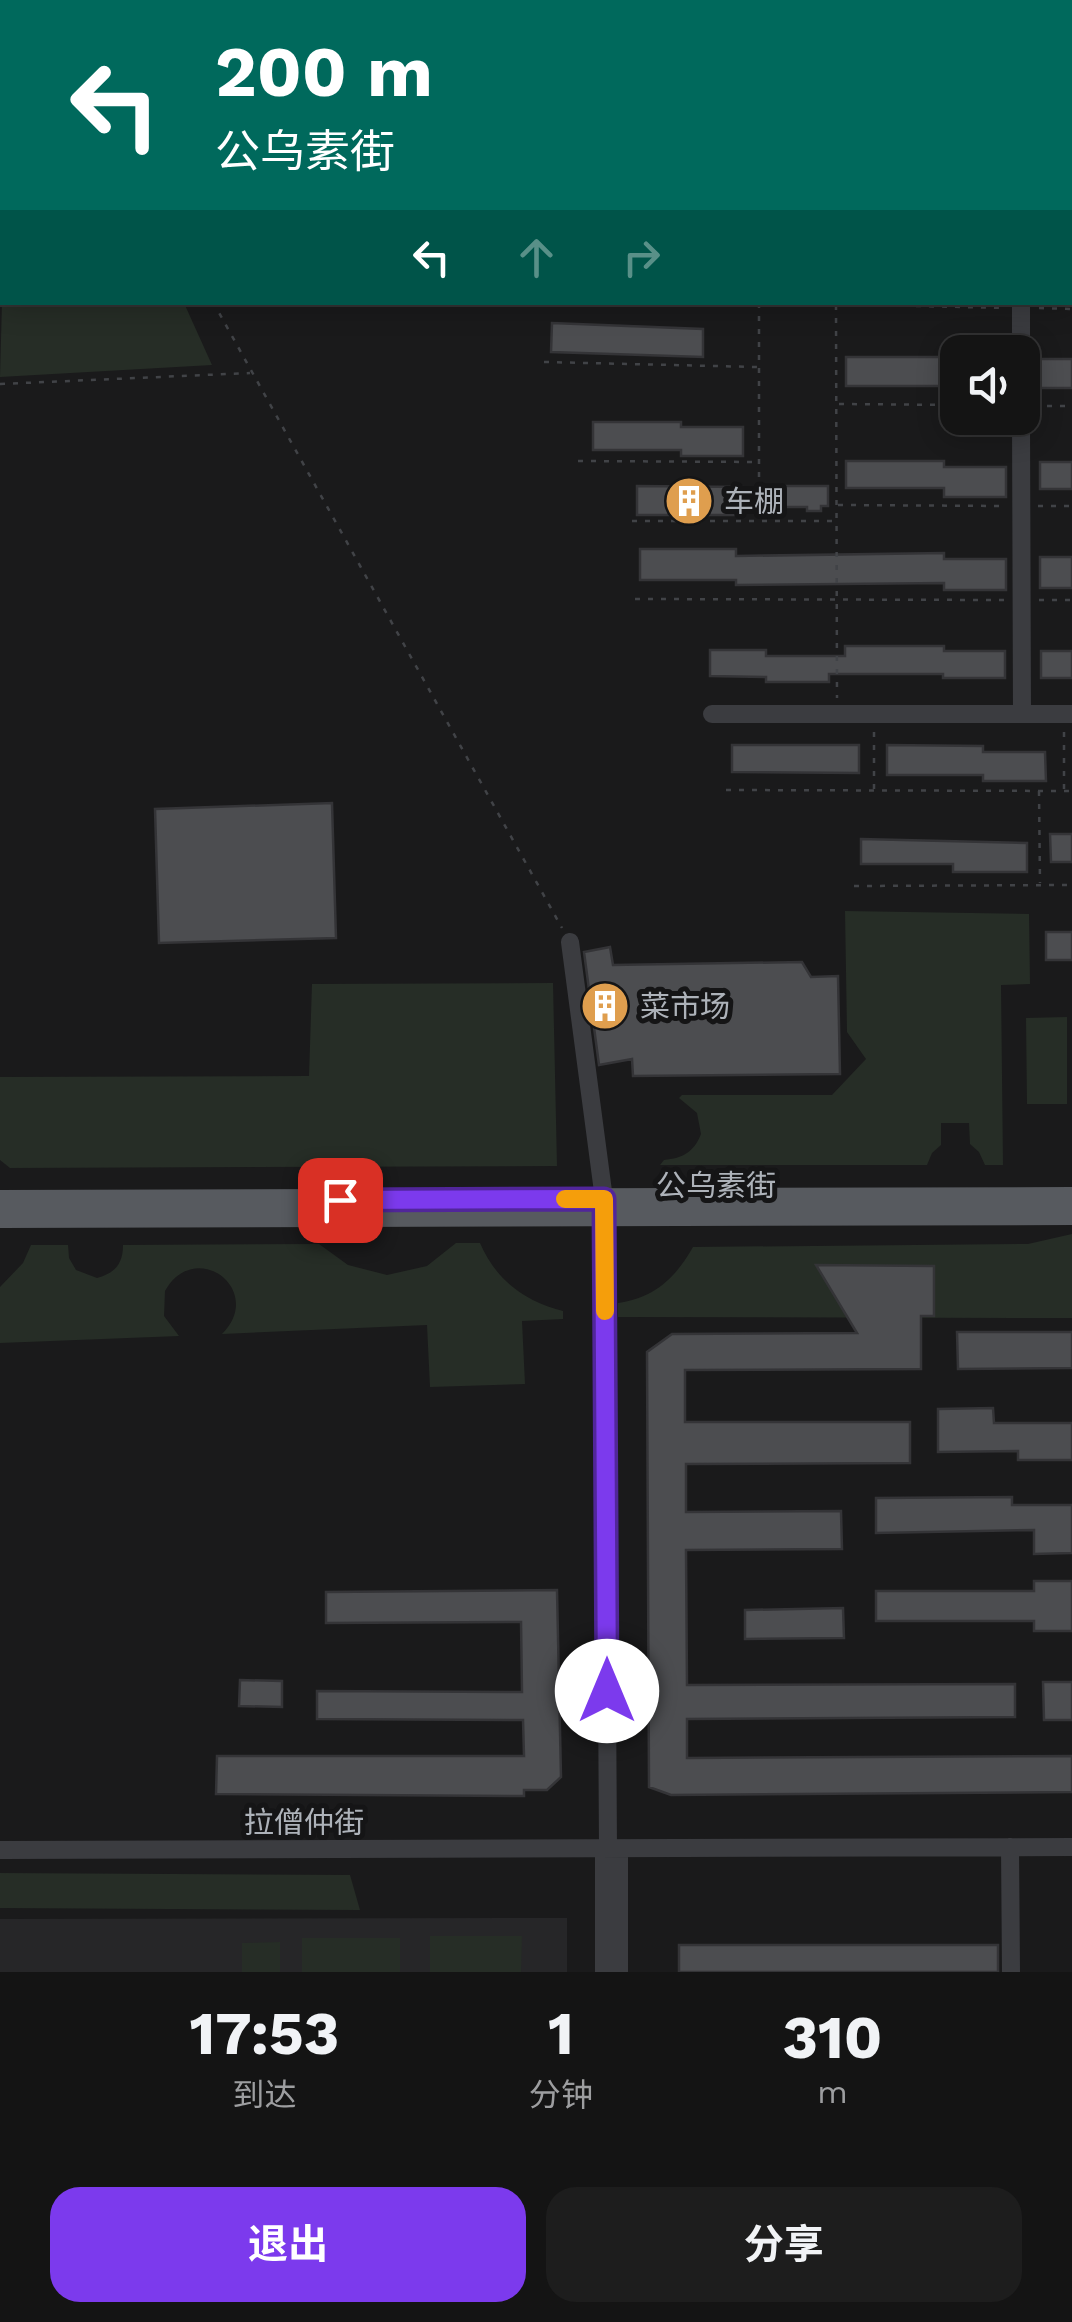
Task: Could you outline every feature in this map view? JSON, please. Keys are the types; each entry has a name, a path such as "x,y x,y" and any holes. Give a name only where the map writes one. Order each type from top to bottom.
{"main road":[{"name":"公乌素街","path":"0,1217 1072,1198"},
{"name":"公乌素街","path":"0,1200 1072,1214"}],"street":[{"path":"1021,335 1022,306"},
{"path":"1021,435 1022,714"},
{"path":"712,714 1068,714"},
{"path":"570,942 604,1207 611,1849 618,1972"},
{"path":"1010,1847 1011,1972"},
{"name":"拉僧仲街","path":"0,1850 1072,1847"},
{"path":"604,1972 611,1849"}],"path":[{"path":"215,305 570,942"},
{"path":"758,305 759,521"},
{"path":"836,305 837,714"},
{"path":"929,305 1072,309"},
{"path":"544,362 758,366"},
{"path":"0,384 252,372"},
{"path":"836,404 940,405"},
{"path":"1040,406 1072,406"},
{"path":"578,462 758,462"},
{"path":"836,505 1013,506"},
{"path":"1033,506 1072,506"},
{"path":"632,521 836,521"},
{"path":"634,599 1013,600"},
{"path":"1033,600 1072,600"},
{"path":"874,714 874,790"},
{"path":"1064,791 1068,714"},
{"path":"726,790 1072,791"},
{"path":"1039,791 1040,885"},
{"path":"854,886 1072,885"}],"shaded area":[{"path":"2,305 185,305 212,365 0,377"},
{"path":"845,911 1029,914 1030,984 1001,985 1003,1165 985,1165 970,1144 969,1123 941,1123 941,1145 927,1165 660,1165 687,1153 701,1134 697,1113 679,1098 682,1095 832,1095 866,1059 847,1032"},
{"path":"553,983 557,1166 10,1168 0,1160 0,1077 309,1076 312,984"},
{"path":"1067,1017 1067,1104 1027,1104 1026,1018"},
{"path":"1072,1234 1072,1318 618,1317 618,1303 654,1291 679,1268 693,1247 1028,1244"},
{"path":"456,1243 480,1243 494,1268 513,1287 563,1311 563,1319 522,1321 525,1384 430,1387 427,1325 222,1334 233,1317 236,1301 231,1287 208,1269 193,1269 178,1276 165,1291 164,1316 179,1336 0,1343 0,1287 23,1263 31,1245 68,1245 69,1258 76,1270 97,1278 117,1267 123,1245 319,1244 348,1265 387,1275 427,1266"},
{"path":"0,1873 350,1875 360,1910 0,1908"},
{"path":"567,1918 567,1972 0,1972 0,1919"},
{"path":"430,1936 522,1936 521,1972 430,1972"},
{"path":"302,1938 400,1938 400,1972 302,1972"},
{"path":"280,1942 280,1972 242,1972 242,1943"}],"building":[{"path":"552,323 703,329 703,357 551,352"},
{"path":"846,357 940,357 940,386 846,386"},
{"path":"1040,359 1072,359 1072,388 1040,388"},
{"path":"593,422 743,427 743,456 681,456 681,450 593,450"},
{"path":"846,461 944,461 944,467 1006,467 1006,497 944,497 944,488 846,488"},
{"path":"1040,462 1072,462 1072,489 1040,489"},
{"name":"车棚","path":"637,486 742,487 742,515 637,515"},
{"path":"772,486 828,486 828,506 821,506 821,511 772,507"},
{"path":"640,549 736,549 736,556 944,553 944,559 1006,559 1006,590 944,590 944,583 736,585 736,580 640,580"},
{"path":"1040,557 1072,557 1072,588 1040,588"},
{"path":"845,646 944,646 944,651 1005,651 1005,678 829,674 829,682 766,682 766,677 710,676 710,650 766,650 766,656 845,656"},
{"path":"1041,651 1072,651 1072,678 1041,678"},
{"path":"732,745 859,745 859,773 732,772"},
{"path":"887,745 983,746 983,752 1045,752 1046,781 983,781 983,775 887,775"},
{"path":"332,803 336,938 159,943 155,809"},
{"path":"1050,834 1072,834 1072,862 1051,862"},
{"path":"861,839 1027,843 1027,872 953,872 953,864 861,864"},
{"path":"1046,932 1072,932 1072,960 1046,960"},
{"path":"610,947 613,965 802,962 811,977 838,976 840,1074 633,1076 632,1059 599,1065 584,952"},
{"path":"816,1265 934,1266 934,1316 921,1316 921,1369 685,1370 685,1422 910,1422 910,1463 686,1464 686,1512 841,1511 842,1549 686,1550 687,1685 1015,1684 1015,1717 687,1719 687,1758 1072,1756 1072,1792 671,1795 649,1787 647,1352 672,1334 857,1333"},
{"path":"957,1332 1072,1332 1072,1368 958,1369"},
{"path":"993,1408 994,1423 1072,1423 1072,1460 1018,1460 1018,1451 938,1452 938,1409"},
{"path":"1012,1497 1012,1505 1072,1505 1072,1553 1034,1554 1034,1530 876,1533 876,1498"},
{"path":"1034,1581 1072,1581 1072,1631 1034,1631 1034,1621 876,1621 876,1591 1034,1591"},
{"path":"557,1590 561,1777 547,1790 524,1790 524,1796 216,1794 217,1756 524,1756 523,1720 317,1719 317,1691 522,1692 521,1622 326,1623 326,1592"},
{"path":"843,1608 844,1638 745,1639 745,1610"},
{"path":"240,1680 282,1681 282,1707 239,1706"},
{"path":"1043,1682 1072,1682 1072,1720 1044,1720"},
{"path":"679,1945 998,1945 998,1972 679,1972"}],"slow traffic":[{"path":"565,1199 604,1199 605,1311"}],"place":[{"name":"车棚","path":"689,501"},
{"name":"菜市场","path":"605,1006"}],"route":[{"path":"340,1200 604,1199 607,1691"}]}
